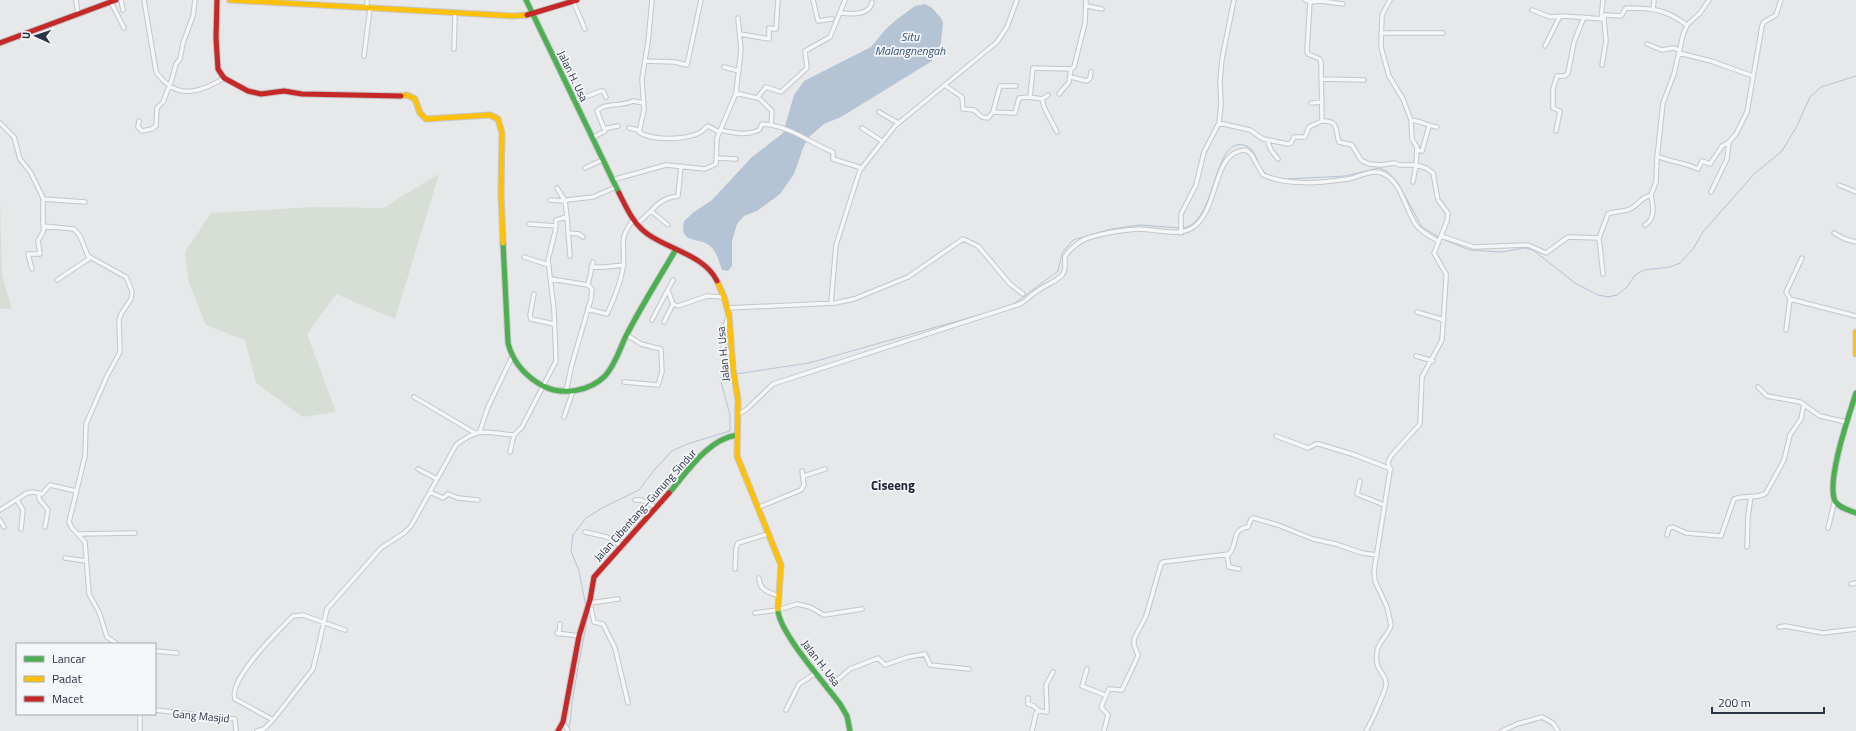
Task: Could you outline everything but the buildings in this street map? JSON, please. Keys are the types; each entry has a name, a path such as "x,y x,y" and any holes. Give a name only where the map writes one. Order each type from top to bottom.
{"street":[{"path":"76,0 78,14"},
{"path":"121,0 123,10"},
{"path":"144,0 157,73 169,86 180,91 199,90 224,78"},
{"path":"139,121 138,127 141,130 154,129 157,124 157,108 163,102 176,64 180,59 183,44 192,21 195,0"},
{"path":"217,0 218,69 224,78 248,90 260,94 284,91 302,94 407,95 415,99 420,114 426,119 490,115 497,117 500,122 502,133 501,194 507,339 511,358 519,369 544,387 573,391 593,384 606,375 626,335 675,251"},
{"path":"230,0 324,3 369,8 513,16 533,14 575,0 585,29"},
{"path":"364,56 369,8 367,0"},
{"name":"Jalan H. Usa","path":"526,0 602,160 635,222 649,235 675,251 706,266 715,278 724,297 730,315 733,369 738,414 736,456 781,565 778,610 780,621 786,633 844,711 850,731"},
{"path":"638,130 643,115 644,103 642,79 652,0"},
{"path":"645,61 674,62 687,66 701,0"},
{"path":"740,34 769,39 769,28 776,29 778,0"},
{"path":"813,0 818,21 832,20"},
{"path":"759,98 766,88 781,92 806,70 808,66 805,50 830,37 846,0"},
{"path":"831,303 836,245 858,176 862,168 882,141 898,123 946,86 1002,37 1017,0"},
{"path":"1060,94 1069,82 1071,69 1076,63 1084,29 1087,6 1086,0"},
{"path":"1181,232 1181,214 1196,185 1204,152 1219,123 1222,59 1234,0"},
{"path":"1305,0 1310,2 1321,1 1342,4"},
{"path":"1390,0 1382,15 1382,52 1389,76 1403,99 1411,120 1412,139 1417,146 1413,182"},
{"path":"1602,65 1606,41 1602,19 1603,0"},
{"path":"1653,9 1654,0"},
{"path":"1645,225 1651,221 1653,217 1651,195 1656,182 1657,156 1663,102 1674,74 1687,25 1700,13 1709,0"},
{"path":"1657,156 1666,160 1687,164 1698,169 1702,161 1710,164 1722,146 1729,142 1740,128 1747,112 1762,26 1764,22 1776,15 1781,0"},
{"path":"0,43 114,1 124,28"},
{"path":"840,13 867,11 871,7 872,2"},
{"path":"1310,2 1307,50 1312,57 1320,60 1322,121"},
{"path":"1087,6 1102,9"},
{"path":"1532,10 1547,16 1602,19 1605,15 1621,16 1626,8 1653,9 1671,13 1687,25"},
{"path":"454,49 455,13"},
{"path":"1545,46 1560,16"},
{"path":"612,180 635,175 647,169 670,164 700,169 710,168 716,164 716,141 736,93 742,50 738,18"},
{"path":"1556,131 1560,111 1553,108 1553,89 1557,76 1565,76 1568,73 1574,42 1584,18"},
{"path":"1381,33 1443,33"},
{"path":"1647,44 1662,50 1673,48 1679,52 1711,61 1753,76"},
{"path":"724,67 739,71"},
{"path":"1030,97 1033,68 1071,69"},
{"path":"1070,77 1087,81 1090,78 1091,72"},
{"path":"1321,79 1364,80"},
{"path":"946,86 962,97 964,109 974,110 982,117 988,118 993,112 1000,86 1016,86"},
{"path":"574,101 601,91 603,91 606,97"},
{"path":"736,93 759,98 772,111 771,125"},
{"path":"993,112 1015,113 1018,99 1030,97 1042,98 1048,95"},
{"path":"1042,98 1044,107 1057,132"},
{"path":"604,129 597,111 602,106 627,105 633,101 644,103"},
{"path":"1311,102 1322,102"},
{"path":"879,112 898,123"},
{"path":"1219,123 1250,130 1267,140 1289,144 1294,137 1305,137 1309,127 1322,121 1330,120 1334,123 1339,142 1352,145 1361,160 1369,164 1380,165 1394,163 1400,165 1416,165 1426,168 1433,173 1438,200 1448,213 1434,252 1446,274 1447,284 1442,340 1433,361 1422,377 1420,424 1389,459 1390,469 1374,576 1387,607 1391,625 1378,646 1377,655 1377,666 1385,680 1386,686 1379,699 1374,719 1366,731"},
{"path":"1411,120 1421,121 1429,126 1437,127"},
{"path":"0,123 14,137 20,159 31,173 43,199 41,220 44,226 43,232 38,241 40,254 28,255 32,270"},
{"path":"629,128 638,130 640,133 646,135 672,138 700,132 708,126 720,131 734,133 752,133 759,130 762,124 785,127 808,140 810,143 833,152 834,159 862,168"},
{"path":"592,138 604,132 604,129 618,126"},
{"path":"1422,151 1429,126"},
{"path":"862,128 882,141"},
{"path":"1267,140 1271,150 1278,159"},
{"path":"1711,192 1727,159 1729,142"},
{"path":"738,414 747,409 773,384 1020,304 1037,291 1060,277 1064,272 1068,252 1087,238 1137,229 1181,232 1196,224 1208,210 1225,160 1233,153 1246,150 1251,154 1263,175 1284,182 1324,182 1351,178 1372,172 1382,173 1392,181 1416,226 1438,241"},
{"path":"1417,150 1428,151"},
{"path":"717,158 736,159"},
{"path":"585,168 602,160"},
{"path":"588,309 607,314 616,295 624,265 623,236 635,222 651,211 657,204 670,196 678,196 681,166"},
{"path":"1839,185 1856,192"},
{"path":"550,200 565,201 592,196 616,187"},
{"path":"557,188 565,201 570,256"},
{"path":"1603,274 1598,238 1608,214 1629,209 1640,199 1651,195"},
{"path":"43,199 85,202"},
{"path":"651,211 668,225"},
{"path":"510,452 514,435 522,427 544,387 556,361 549,255 556,220 567,217"},
{"path":"529,224 556,226"},
{"path":"44,226 74,229 80,236 85,252 90,258 126,277 132,291 131,299 121,314 119,320 120,352 107,376 86,424 85,456 69,522 72,528 85,542 89,594 98,612 107,637 116,643"},
{"path":"568,233 579,234 584,237"},
{"path":"1834,233 1845,239 1856,242"},
{"path":"1441,236 1474,247 1528,245 1546,253 1568,237 1598,238"},
{"path":"728,308 831,303 854,299 908,277 963,239 982,250 1010,284 1023,294"},
{"path":"524,257 549,265"},
{"path":"57,280 90,258"},
{"path":"1786,330 1790,299 1786,292 1802,258"},
{"path":"588,285 592,264 609,268 624,265"},
{"path":"551,279 588,285 592,289 566,391"},
{"path":"652,320 673,280"},
{"path":"664,322 673,304 668,291"},
{"path":"534,294 530,315 531,319 554,324"},
{"path":"673,304 680,306 703,297 724,297"},
{"path":"1790,299 1856,316"},
{"path":"1417,312 1444,320"},
{"path":"730,315 726,322 726,336 723,348 725,351 732,353"},
{"path":"1856,332 1856,354"},
{"path":"624,382 658,385 662,372 662,349 641,344 626,335"},
{"path":"1416,356 1433,361"},
{"path":"480,431 488,407 511,358"},
{"path":"1758,387 1767,396 1782,400 1796,400 1820,416 1846,422"},
{"path":"564,418 573,391"},
{"path":"1828,528 1835,500 1835,467 1846,422 1855,396"},
{"path":"414,397 475,433"},
{"path":"1667,535 1668,528 1673,527 1686,533 1720,537 1734,499 1762,495 1766,493 1784,460 1792,431 1801,419 1804,404"},
{"path":"258,731 264,729 273,720 313,669 327,609 378,551 411,526 456,445 480,431 514,435"},
{"name":"Jalan Cibentang–Gunung Sindur","path":"579,636 585,612 589,603 594,577 623,547 683,475 715,444 730,436 737,435"},
{"path":"1276,436 1308,448 1314,444 1319,444 1355,455 1390,469"},
{"path":"418,469 438,478"},
{"path":"804,476 825,470"},
{"path":"757,508 801,490 804,476 802,471"},
{"path":"1360,482 1357,494 1384,505"},
{"path":"0,510 31,492 39,494 53,485 76,491"},
{"path":"430,492 443,498 448,494 458,498 478,500"},
{"path":"39,494 39,499 48,510 46,527"},
{"path":"1747,547 1748,516 1751,496"},
{"path":"17,500 23,510 21,529"},
{"path":"635,500 641,500 656,507"},
{"path":"1835,500 1856,512"},
{"path":"1239,569 1228,567 1227,555 1232,549 1239,529 1248,527 1251,519 1254,518 1278,525 1313,539 1336,544 1362,553 1377,555"},
{"path":"0,520 4,528"},
{"path":"584,532 607,537 623,547"},
{"path":"79,534 135,533"},
{"path":"735,569 736,548 738,544 768,534"},
{"path":"1104,731 1108,715 1101,707 1105,695 1110,689 1122,690 1137,658 1138,655 1134,645 1134,639 1146,616 1161,564 1172,560 1227,555"},
{"path":"65,558 86,561"},
{"path":"759,578 759,584 764,591 779,596"},
{"path":"1851,584 1856,583"},
{"path":"618,599 589,603 592,619 594,622 603,624 615,648 628,703"},
{"path":"755,613 778,610 798,604 810,607 824,615 862,610"},
{"path":"273,720 235,700 233,691 258,652 293,616 303,615 345,630"},
{"path":"558,731 563,722 579,636 558,634 560,624"},
{"path":"1779,627 1785,626 1826,633 1856,629"},
{"path":"156,651 177,653"},
{"path":"828,688 850,669 878,658 885,665 908,657 925,654 930,665 969,669"},
{"path":"1087,669 1082,686 1105,695"},
{"path":"1028,698 1028,704 1034,706 1039,711 1047,712 1046,684 1053,672"},
{"path":"786,710 798,684 816,673"},
{"name":"Gang Masjid","path":"156,710 235,719 236,731"},
{"path":"1032,731 1036,713 1039,711"},
{"path":"140,715 140,731"},
{"path":"1502,731 1518,724 1542,717 1553,723 1558,731"},
{"path":"563,722 567,730"}],"shaded area":[{"path":"439,174 395,319 336,294 307,334 336,412 303,417 256,383 245,340 206,325 189,283 185,252 211,213 315,207 383,208"},
{"path":"0,201 2,275 12,309 0,309"}],"water":[{"name":"Situ Malangnengah","path":"925,4 932,8 941,18 943,23 941,43 932,61 841,117 824,124 809,137 803,148 794,174 780,194 757,211 744,216 737,224 732,241 732,266 728,271 722,270 712,247 687,237 683,228 684,221 712,200 751,158 783,133 794,95 804,81 871,47 885,30 896,20 915,6"}],"waterway":[{"path":"1442,239 1470,250 1502,252 1523,248 1533,250 1575,283 1598,295 1608,297 1617,295 1627,287 1635,275 1644,270 1670,267 1680,263 1693,249 1703,232 1755,173 1782,151 1797,126 1810,97 1821,87 1856,76"},
{"path":"1183,228 1194,223 1202,212 1226,154 1234,146 1244,145 1249,147 1255,154 1261,168 1268,175"},
{"path":"1287,179 1345,176 1379,168 1387,171 1398,183 1422,227 1439,237"},
{"path":"1011,306 1058,271 1062,253 1073,240 1111,229 1140,225 1180,228"},
{"path":"736,374 809,363 979,315"},
{"path":"586,607 579,571 571,551 573,535 586,518 604,507 639,490 655,469 672,451 687,444 730,431 730,415 720,378 733,375"},
{"path":"569,728 573,696 588,614"}],"traffic: fast":[{"path":"526,0 619,193"},
{"path":"503,243 508,343 510,350 513,357 525,373 543,386 559,391 584,388 592,385 605,376 614,363 625,338 675,251"},
{"path":"1856,393 1836,464 1833,492 1835,501 1839,505 1856,513"},
{"path":"669,493 691,466 707,450 726,438 737,435"},
{"path":"778,609 785,630 793,643 840,704 847,716 850,731"}],"traffic: slow":[{"path":"230,0 513,16 527,15"},
{"path":"401,96 407,95 415,99 420,113 426,119 490,115 498,119 502,133 501,194 503,243"},
{"path":"717,281 724,297 729,315 733,369 738,400 737,456 781,565 778,609"},
{"path":"1856,332 1856,354"}],"traffic: jam":[{"path":"0,43 116,0"},
{"path":"217,0 216,38 218,69 224,78 248,91 261,94 284,91 302,94 401,96"},
{"path":"527,15 577,0"},
{"path":"619,193 631,216 644,231 658,240 696,259 712,272 717,281"},
{"path":"558,731 563,722 579,636 590,600 594,577 669,493"}],"district":[{"name":"Ciseeng","path":"893,485"}]}
